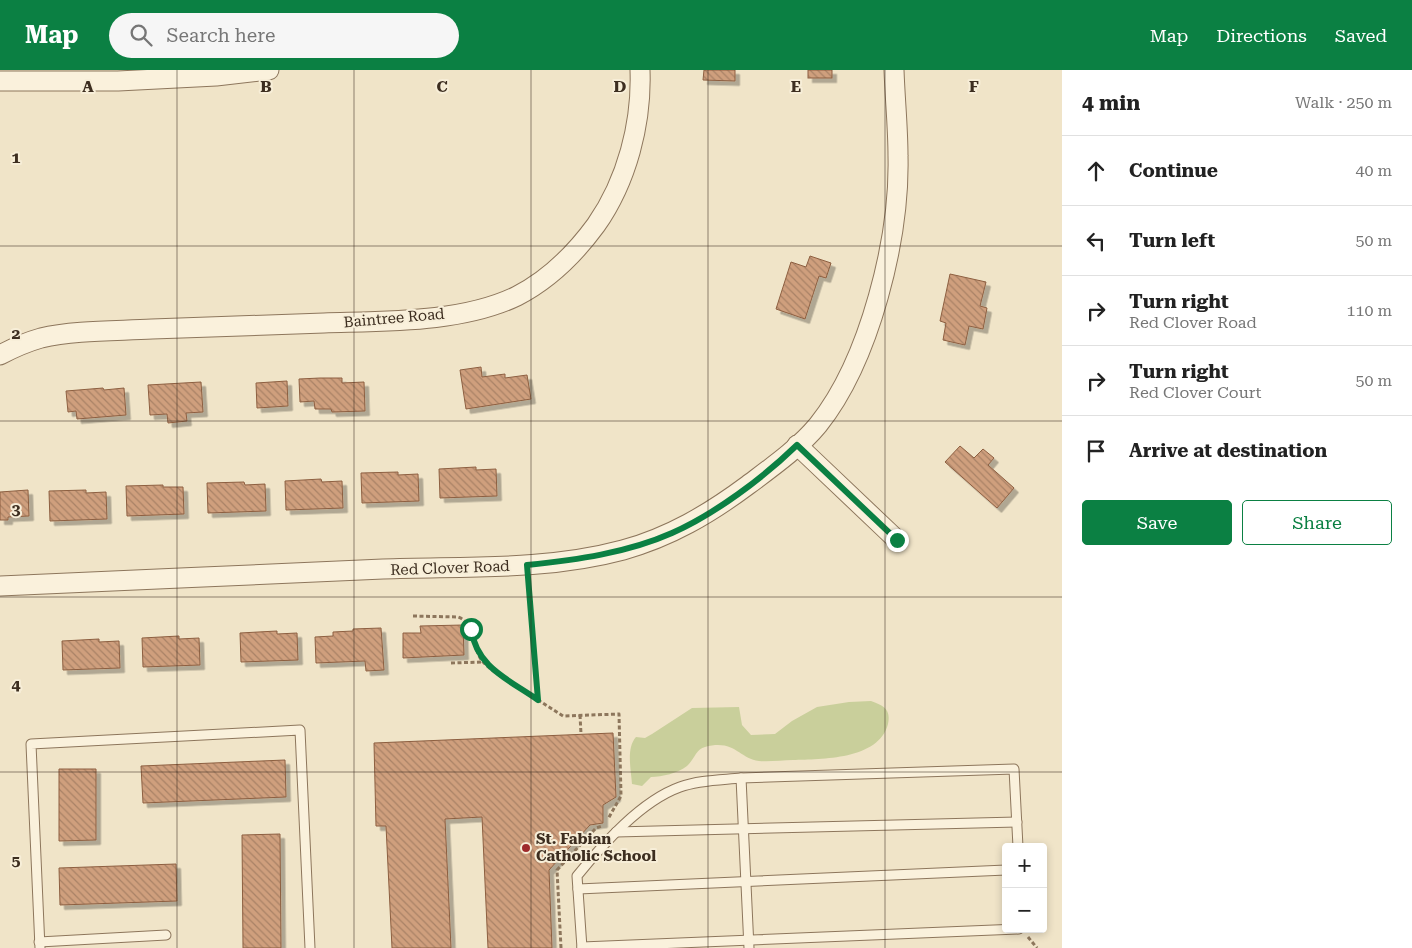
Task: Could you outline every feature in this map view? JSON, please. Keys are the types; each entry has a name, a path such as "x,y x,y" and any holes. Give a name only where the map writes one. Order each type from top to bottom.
{"street":[{"path":"0,81 41,79 118,81 216,76 269,70"},
{"name":"Baintree Road","path":"0,355 41,338 135,330 384,321 487,308 517,296 556,272 580,247 606,211 628,159 637,121 640,70"},
{"name":"Red Clover Road","path":"0,586 527,565 622,550 672,533 712,512 783,459 818,424 847,378 869,328 886,270 894,216 898,159 894,70"},
{"path":"797,445 897,540"}],"lane":[{"path":"166,935 39,945 30,744 300,730 310,948"},
{"path":"1002,930 749,945 582,948 578,876 601,846 641,809 680,787 712,780 1014,769 1018,843"},
{"path":"741,778 749,945"},
{"path":"616,832 1017,822"},
{"path":"578,889 1002,870"}],"path":[{"path":"527,565 538,700"},
{"path":"413,616 458,617 465,619 471,629 473,643 484,662 563,716 619,714 621,796 605,824 616,832"},
{"path":"450,663 484,662"},
{"path":"580,716 582,734"}],"green space":[{"path":"871,701 886,709 889,719 888,724 882,736 873,745 861,751 833,758 759,761 746,757 730,747 715,745 702,748 687,766 679,771 651,777 642,786 632,784 630,753 636,737 645,738 692,708 739,707 742,725 751,735 775,734 792,721 817,707"}],"building":[{"path":"704,70 735,70 735,81 703,80"},
{"path":"808,70 832,70 832,78 808,78"},
{"path":"810,256 831,263 826,278 819,276 805,319 776,309 791,262 806,267"},
{"path":"950,274 986,282 980,306 987,308 983,329 969,326 965,345 943,340 946,323 940,321"},
{"path":"481,367 482,377 505,374 505,378 527,375 531,399 466,409 460,370"},
{"path":"342,378 342,383 364,382 365,411 332,412 331,409 315,409 314,401 300,402 299,379"},
{"path":"287,381 288,406 257,408 256,383"},
{"path":"201,382 203,412 186,413 187,421 168,423 167,414 150,415 148,385"},
{"path":"103,388 104,390 124,388 126,415 77,419 76,411 68,412 66,391"},
{"path":"960,446 974,458 983,449 994,458 988,465 1014,488 997,508 945,462"},
{"path":"476,467 476,470 496,469 497,496 440,498 439,469"},
{"path":"398,472 398,475 418,474 419,501 362,503 361,473"},
{"path":"321,479 322,482 342,481 343,508 286,510 285,481"},
{"path":"244,482 245,485 265,484 266,511 208,513 207,483"},
{"path":"163,485 163,487 183,487 184,514 127,516 126,486"},
{"path":"28,490 29,516 8,517 8,520 0,520 0,492"},
{"path":"86,490 86,493 106,492 107,519 50,521 49,491"},
{"path":"463,625 464,655 403,658 403,633 421,633 420,626"},
{"path":"381,628 384,670 366,671 365,661 316,663 315,637 333,636 333,632 353,631 353,629"},
{"path":"277,631 277,634 297,633 298,660 241,662 240,633"},
{"path":"179,636 179,639 199,638 200,665 143,667 142,638"},
{"path":"99,639 99,642 119,641 120,668 63,670 62,641"},
{"name":"St. Fabian Catholic School","path":"613,733 616,797 603,805 603,823 590,825 549,870 552,948 488,948 482,817 445,819 451,948 392,948 386,826 376,826 374,743"},
{"path":"285,760 286,797 143,803 141,766"},
{"path":"59,769 96,769 96,840 59,841"},
{"path":"280,834 281,948 243,948 242,835"},
{"path":"176,864 177,901 60,905 59,868"}],"place":[{"name":"St. Fabian Catholic School","path":"526,848"}],"route":[{"path":"471,629 473,643 484,662 538,700 527,565 565,561 622,550 672,533 712,512 783,459 797,445 897,540"}]}
